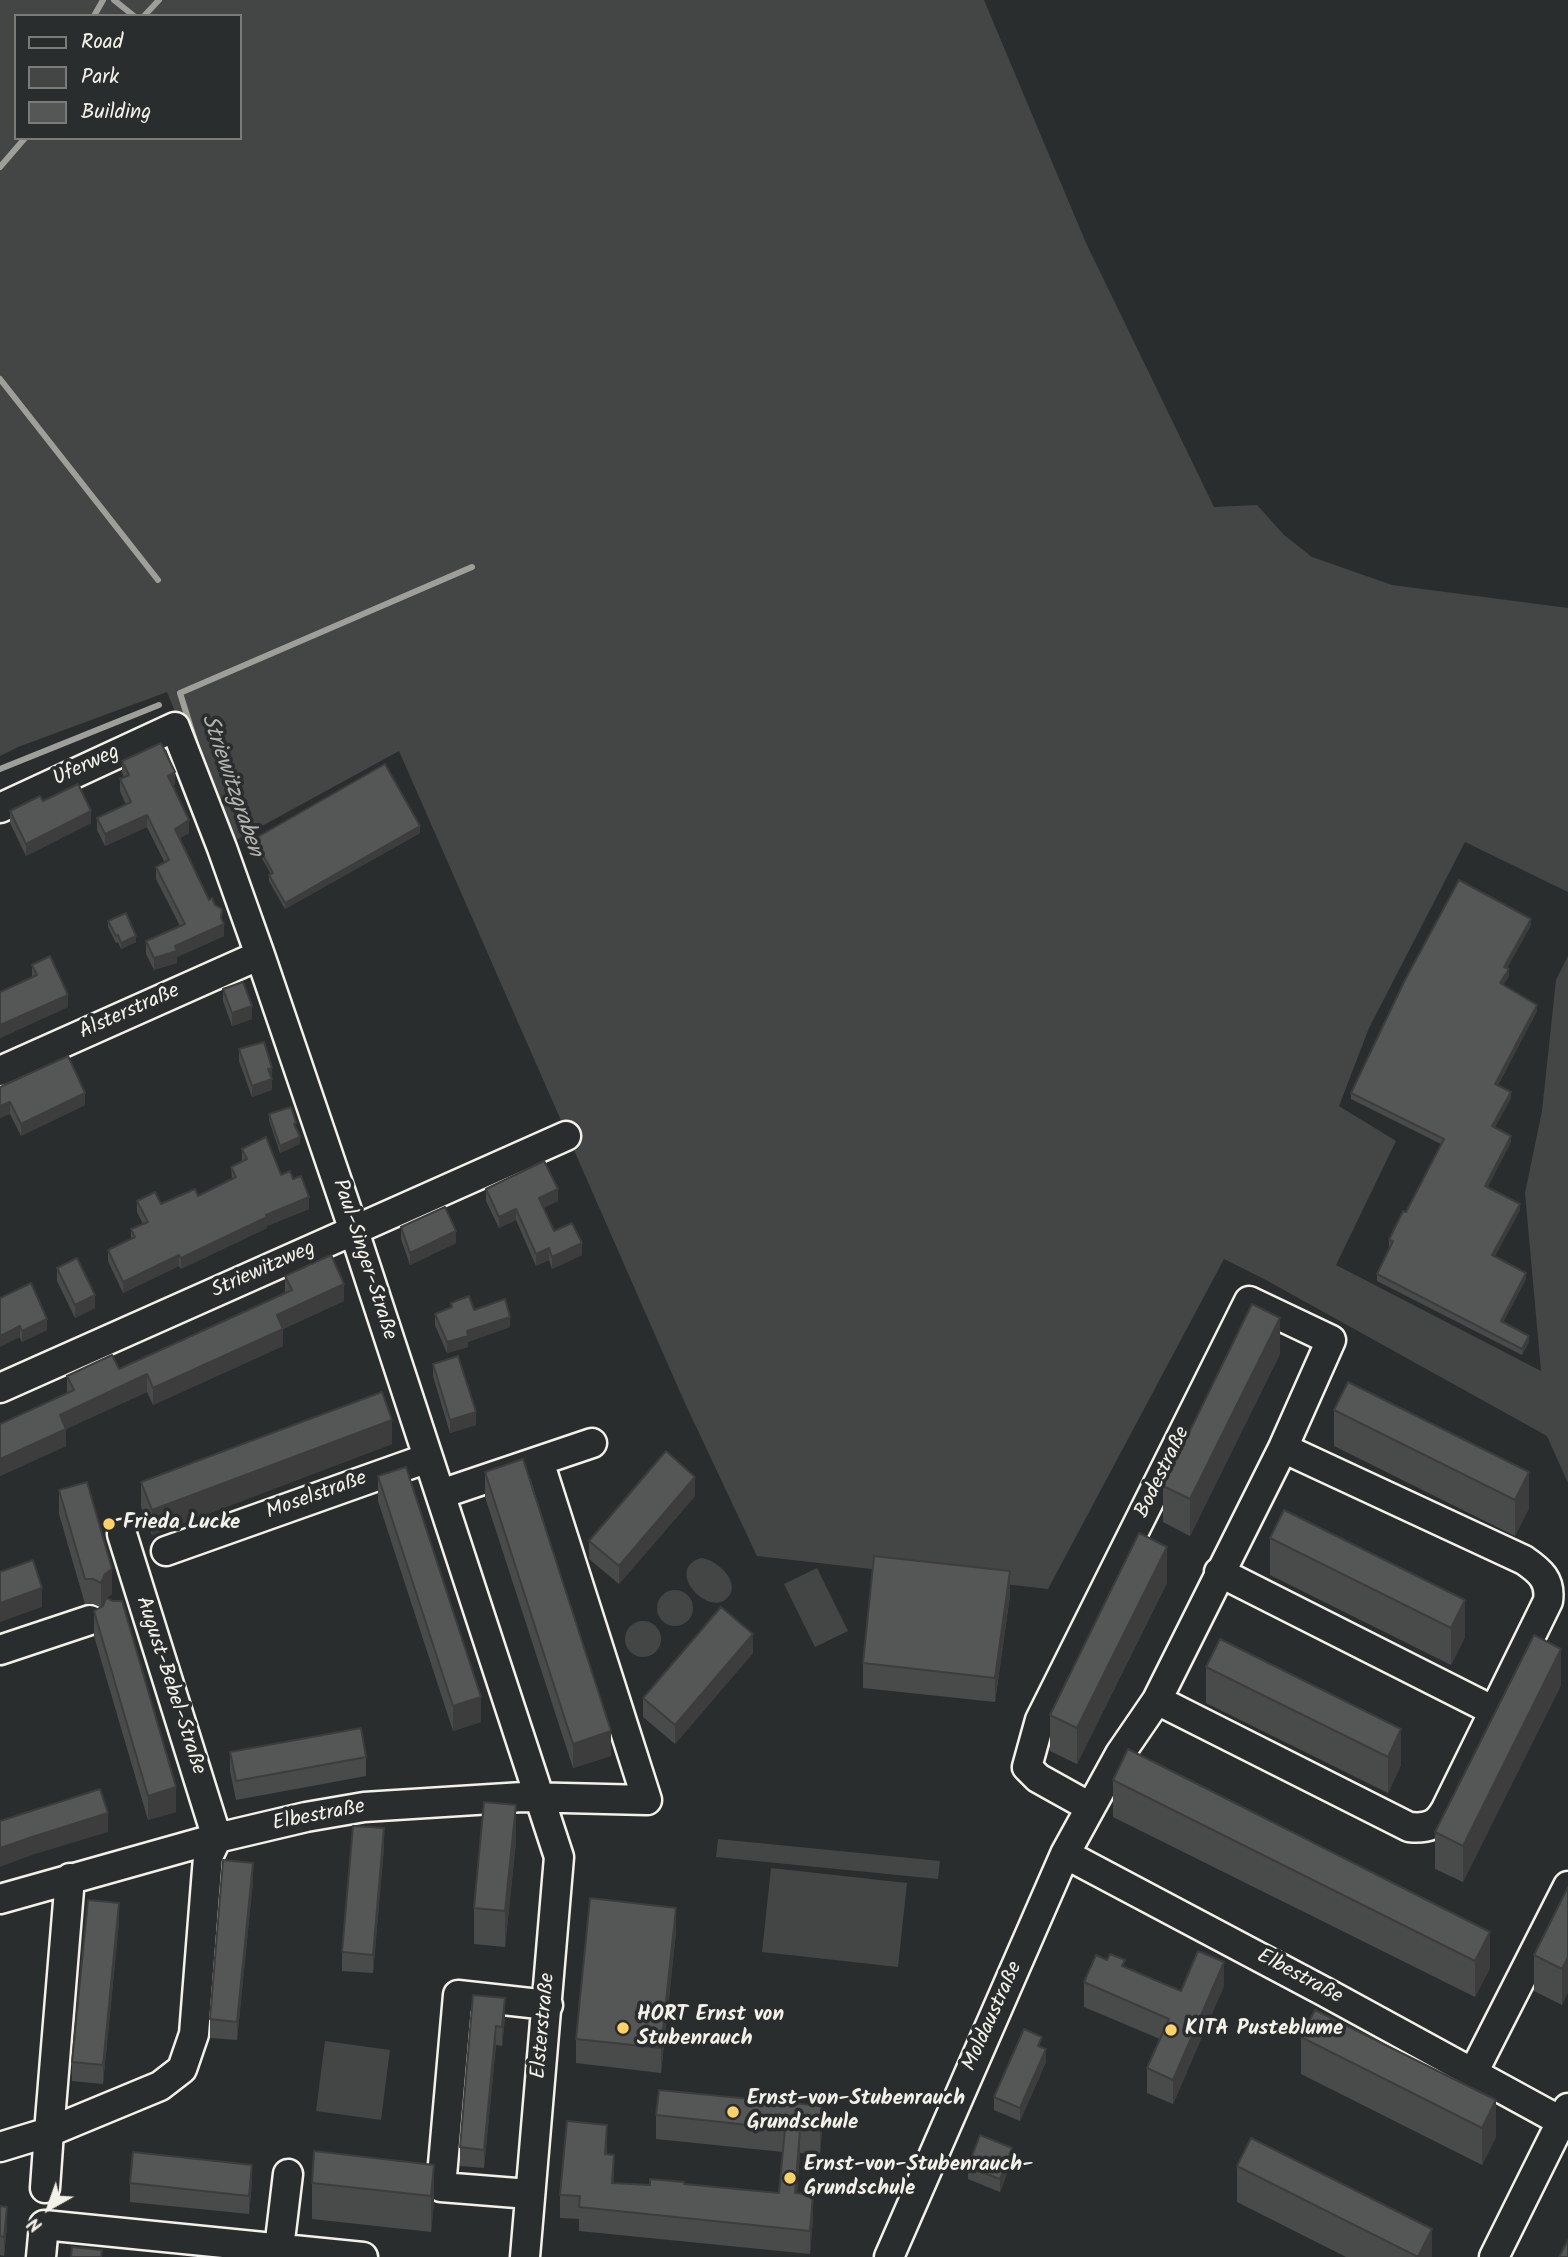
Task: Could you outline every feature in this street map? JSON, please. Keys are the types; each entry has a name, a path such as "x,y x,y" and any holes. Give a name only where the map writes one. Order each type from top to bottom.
{"street":[{"name":"Uferweg","path":"0,808 175,727"},
{"name":"Paul-Singer-Straße","path":"175,727 261,955 540,1798"},
{"name":"Alsterstraße","path":"0,1071 261,955"},
{"name":"Striewitzweg","path":"0,1388 566,1136"},
{"name":"Bodestraße","path":"1065,1854 1120,1754 1157,1700 1283,1448 1331,1340 1249,1301 1040,1720 1027,1767 1038,1778 1090,1807"},
{"path":"440,1494 593,1443"},
{"path":"1157,1700 1409,1827 1426,1828 1440,1820 1548,1601 1558,1594 1547,1579 1524,1560 1283,1448"},
{"name":"Moselstraße","path":"166,1551 428,1458"},
{"name":"Elbestraße","path":"0,1899 217,1838 306,1817 364,1807 464,1799 647,1800 539,1461"},
{"name":"August-Bebel-Straße","path":"122,1534 130,1606 217,1838"},
{"path":"1219,1572 1493,1711"},
{"path":"0,1650 90,1620"},
{"name":"Elsterstraße","path":"525,2257 559,1857 540,1798"},
{"path":"0,2147 49,2132 160,2086 182,2069 194,2034 208,1857 217,1838"},
{"name":"Elbestraße","path":"1065,1854 1472,2073 1566,2118"},
{"name":"Moldaustraße","path":"889,2257 1065,1854"},
{"path":"45,2188 70,1878"},
{"path":"1472,2073 1568,1886"},
{"path":"529,2194 441,2187 458,1995 548,2006"},
{"path":"1494,2257 1566,2118"},
{"path":"279,2254 288,2174"},
{"path":"41,2257 44,2225 279,2254 363,2257"}],"green space":[{"path":"0,0 984,0 1086,243 1214,507 1257,505 1284,535 1312,557 1392,585 1568,608 1568,892 1465,842 1369,1028 1339,1106 1396,1141 1336,1265 1541,1371 1525,1193 1542,1111 1556,980 1568,956 1568,1483 1547,1436 1224,1259 1048,1589 757,1556 684,1401 399,751 229,844 167,692 0,756"},
{"path":"701,1558 721,1568 730,1580 732,1587 725,1600 717,1603 708,1601 692,1588 687,1571 691,1564"},
{"path":"817,1568 848,1631 815,1647 784,1584"},
{"path":"675,1590 688,1595 693,1608 688,1621 675,1626 662,1621 657,1608 662,1595"},
{"path":"643,1621 656,1626 661,1639 656,1652 643,1657 630,1652 625,1639 630,1626"},
{"path":"718,1839 940,1861 938,1879 716,1857"},
{"path":"771,1868 907,1883 898,1967 762,1952"},
{"path":"325,2041 390,2050 381,2120 316,2111"}],"building":[{"path":"161,743 175,772 168,776 189,820 175,829 209,900 212,898 215,905 222,909 221,918 224,924 175,946 177,951 154,958 146,941 185,924 156,867 169,860 147,815 105,834 97,818 131,802 120,779 129,775 122,761"},
{"path":"385,764 420,826 285,903 269,875 273,873 254,839"},
{"path":"78,784 91,811 26,844 10,811 40,796 43,801"},
{"path":"1459,880 1531,919 1504,967 1509,969 1500,983 1537,1005 1495,1084 1511,1092 1492,1126 1511,1136 1485,1186 1520,1204 1492,1255 1526,1273 1501,1321 1529,1336 1522,1349 1377,1274 1393,1241 1389,1240 1403,1211 1406,1212 1444,1139 1351,1093 1405,980"},
{"path":"126,913 136,936 121,943 108,921"},
{"path":"50,956 68,995 0,1025 0,992 37,975 32,965"},
{"path":"243,982 252,1006 232,1013 223,989"},
{"path":"264,1042 272,1068 268,1069 272,1079 252,1086 239,1049"},
{"path":"68,1056 85,1093 21,1124 10,1102 0,1106 0,1087"},
{"path":"291,1107 300,1137 280,1146 269,1114"},
{"path":"266,1137 281,1175 290,1171 293,1179 301,1176 309,1197 266,1215 267,1217 181,1258 179,1255 123,1282 108,1250 135,1237 131,1229 148,1222 137,1201 155,1192 161,1204 195,1189 198,1196 236,1177 231,1167 247,1159 242,1149"},
{"path":"544,1161 558,1189 539,1198 554,1231 572,1223 582,1243 552,1257 549,1248 536,1254 516,1209 499,1217 486,1189"},
{"path":"445,1207 456,1231 410,1253 401,1227"},
{"path":"331,1255 344,1284 277,1315 283,1329 153,1388 147,1374 60,1415 66,1429 0,1459 0,1424 74,1390 67,1376 112,1355 119,1369 292,1290 285,1276"},
{"path":"77,1258 95,1295 75,1305 57,1268"},
{"path":"31,1283 47,1319 22,1331 20,1326 0,1336 0,1298"},
{"path":"469,1296 474,1310 505,1299 510,1317 467,1331 468,1336 447,1342 435,1314 452,1307 451,1303"},
{"path":"1252,1304 1280,1318 1190,1499 1163,1486"},
{"path":"458,1356 476,1412 450,1420 433,1364"},
{"path":"1348,1382 1529,1472 1515,1500 1334,1410"},
{"path":"382,1392 392,1420 152,1510 141,1482"},
{"path":"666,1451 695,1477 619,1566 589,1541"},
{"path":"523,1459 611,1731 573,1744 485,1472"},
{"path":"406,1467 481,1697 453,1706 378,1476"},
{"path":"87,1482 112,1569 105,1574 101,1583 85,1579 59,1490"},
{"path":"1284,1510 1465,1600 1451,1628 1270,1538"},
{"path":"1139,1533 1167,1547 1077,1728 1050,1715"},
{"path":"874,1556 1010,1571 995,1678 863,1663"},
{"path":"33,1560 42,1588 0,1603 0,1572"},
{"path":"106,1598 122,1601 176,1787 148,1796 94,1611 103,1606"},
{"path":"721,1607 753,1634 675,1725 643,1698"},
{"path":"1534,1635 1561,1649 1463,1846 1435,1832"},
{"path":"1220,1639 1401,1729 1388,1757 1206,1667"},
{"path":"361,1728 366,1757 236,1781 230,1752"},
{"path":"1128,1749 1490,1932 1475,1961 1113,1780"},
{"path":"100,1789 108,1813 0,1848 0,1821"},
{"path":"484,1802 516,1805 505,1911 474,1908"},
{"path":"353,1826 384,1828 373,1955 342,1952"},
{"path":"223,1860 253,1863 237,2022 210,2019"},
{"path":"1568,1887 1568,1957 1562,1969 1534,1955"},
{"name":"HORT Ernst von Stubenrauch","path":"590,1898 676,1908 661,2048 576,2039"},
{"path":"88,1900 119,1903 103,2065 72,2062"},
{"path":"1198,1951 1224,1962 1173,2080 1147,2068 1169,2019 1084,1982 1096,1955 1107,1960 1110,1954 1125,1960 1122,1966 1181,1991"},
{"path":"473,1995 505,1998 502,2027 496,2026 484,2150 460,2147"},
{"path":"1315,2010 1496,2100 1482,2128 1301,2037"},
{"path":"1024,2029 1042,2037 1038,2046 1046,2049 1020,2108 994,2097"},
{"path":"659,2090 822,2106 820,2131 800,2129 795,2193 813,2195 810,2231 579,2207 580,2196 560,2195 567,2121 607,2125 605,2154 614,2155 612,2183 650,2185 650,2179 779,2193 785,2129 656,2115"},
{"path":"980,2135 1012,2148 1000,2179 968,2167"},
{"path":"1251,2138 1432,2229 1418,2257 1237,2166"},
{"path":"314,2151 434,2165 431,2196 312,2183"},
{"path":"133,2152 252,2165 249,2196 130,2183"},
{"path":"0,2206 7,2207 4,2237 0,2236"},
{"path":"1568,2240 1568,2257 1559,2257"},
{"path":"72,2247 102,2250 101,2257 71,2257"}],"waterway":[{"path":"95,14 103,0"},
{"path":"114,0 132,14"},
{"path":"146,14 159,0"},
{"path":"0,167 23,140"},
{"path":"0,379 158,580"},
{"name":"Striewitzgraben","path":"196,744 180,693 472,567"},
{"name":"Striewitzgraben","path":"0,769 159,705"}],"place":[{"name":"Frieda Lucke","path":"109,1524"},
{"name":"HORT Ernst von Stubenrauch","path":"623,2028"},
{"name":"KITA Pusteblume","path":"1171,2030"},
{"name":"Ernst-von-Stubenrauch Grundschule","path":"733,2112"},
{"name":"Ernst-von-Stubenrauch- Grundschule","path":"790,2178"}]}
